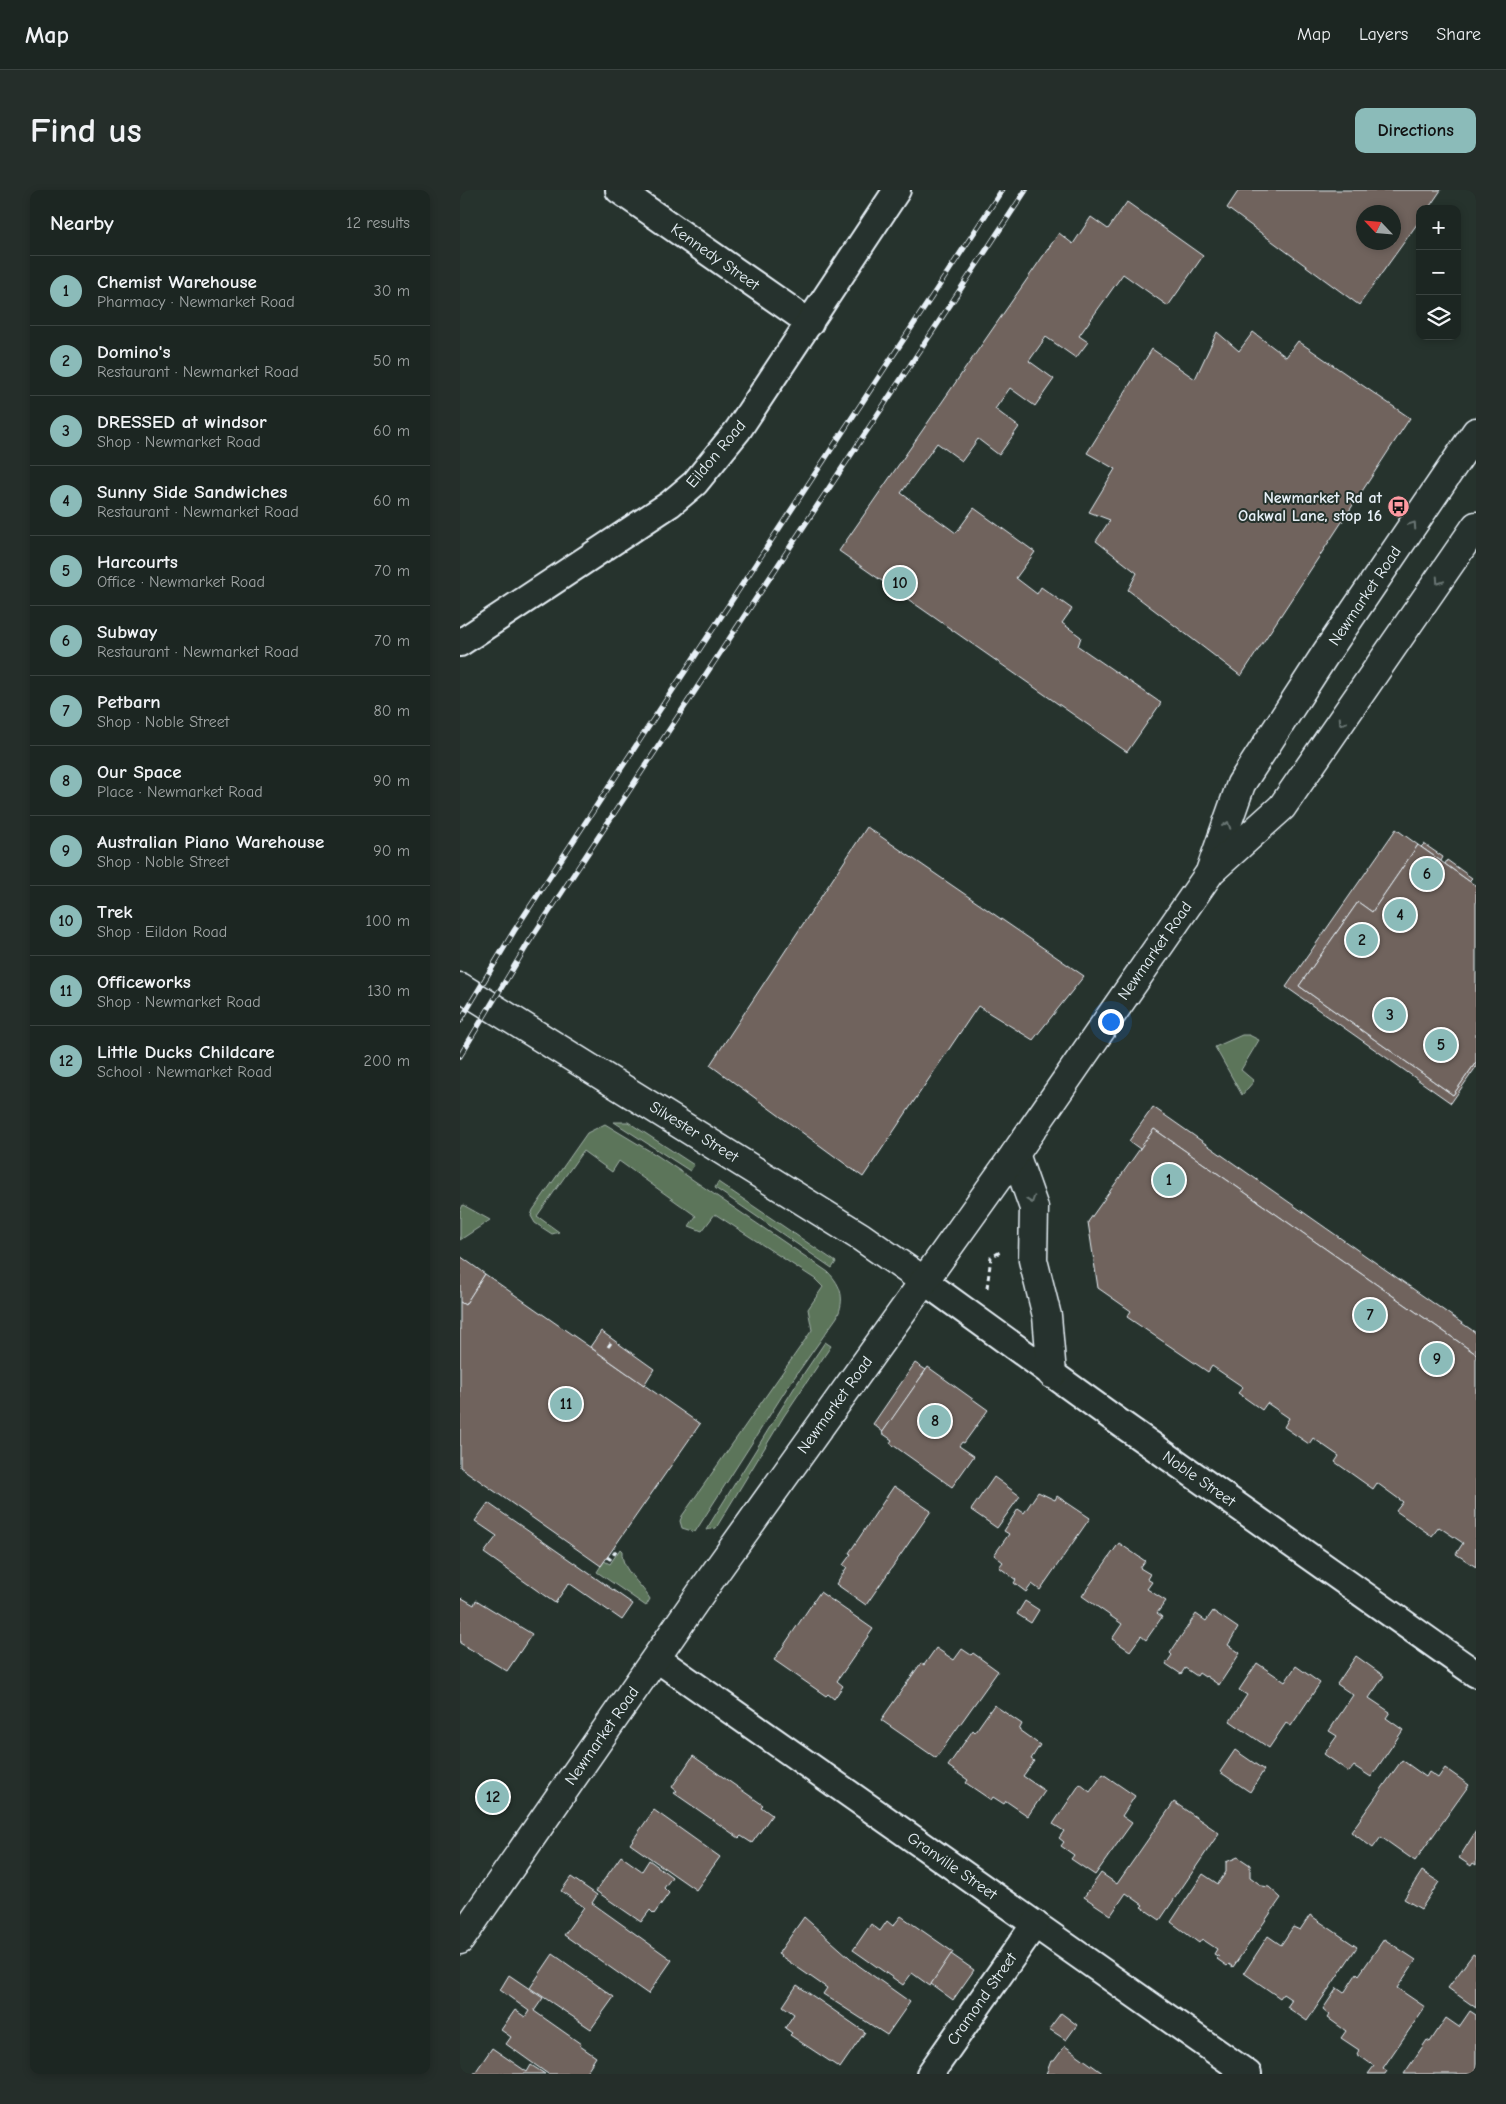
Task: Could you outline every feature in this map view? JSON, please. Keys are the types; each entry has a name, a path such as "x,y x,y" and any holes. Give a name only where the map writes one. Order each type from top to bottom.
{"main road":[{"name":"Newmarket Road","path":"1210,871 1241,784 1326,653 1476,432"},
{"name":"Newmarket Road","path":"460,1940 656,1658 1015,1154 1210,871 1282,807 1476,526"},
{"name":"Silvester Street","path":"460,987 853,1232 924,1282"},
{"path":"1015,1154 1034,1208 1033,1260 1047,1316 1052,1374"}],"street":[{"name":"Kennedy Street","path":"619,190 810,323"},
{"name":"Eildon Road","path":"460,642 670,504 695,483 738,430 897,190"},
{"name":"Noble Street","path":"924,1282 1476,1674"},
{"name":"Granville Street","path":"656,1658 1248,2074"},
{"name":"Cramond Street","path":"930,2074 1035,1924"}],"path":[{"path":"987,1291 991,1257 1008,1248"},
{"path":"608,1347 613,1340"},
{"path":"607,1557 610,1559 618,1548"}],"green space":[{"path":"1242,1035 1249,1035 1259,1040 1241,1070 1254,1081 1242,1095 1215,1047"},
{"path":"614,1122 628,1122 694,1165 690,1171"},
{"path":"605,1124 658,1156 828,1272 833,1277 841,1293 841,1305 837,1317 789,1385 695,1532 682,1528 680,1521 682,1516 812,1330 808,1309 823,1287 815,1279 715,1214 702,1231 689,1226 696,1216 619,1161 612,1172 583,1151 537,1216 559,1232 552,1234 535,1223 531,1216 533,1210 587,1133"},
{"path":"718,1182 836,1262 832,1268 715,1188"},
{"path":"463,1205 490,1220 460,1240 460,1211"},
{"path":"825,1342 831,1346 784,1416 716,1528 706,1530 796,1385"},
{"path":"620,1549 628,1570 650,1599 646,1606 597,1572 604,1561 610,1564"}],"building":[{"path":"1239,190 1441,190 1431,205 1416,205 1416,226 1401,246 1401,205 1356,205 1356,250 1398,250 1359,305 1227,208"},
{"path":"1127,202 1203,256 1168,306 1123,274 1079,336 1088,342 1076,358 1046,337 1029,361 1054,379 1035,406 1010,388 995,409 1019,427 999,455 978,439 962,461 937,443 901,493 956,533 974,508 1035,552 1016,578 1037,594 1041,587 1072,609 1062,623 1081,637 1078,646 1161,703 1127,752 839,551 1059,233 1073,244 1091,217 1108,229"},
{"path":"1217,332 1239,351 1253,332 1286,357 1298,341 1410,418 1241,676 1128,590 1137,573 1096,541 1110,520 1089,512 1115,469 1087,453 1152,349 1195,379"},
{"path":"867,827 1084,976 1033,1040 978,1006 863,1177 710,1065"},
{"path":"1396,829 1418,845 1372,912 1358,902 1299,986 1453,1095 1476,1062 1476,1067 1451,1103 1286,987"},
{"path":"1424,844 1443,857 1441,861 1421,847"},
{"path":"1418,845 1476,886 1476,1062 1453,1095 1299,986 1358,902 1372,912"},
{"path":"1447,860 1472,878 1469,881 1445,864"},
{"path":"1153,1107 1476,1333 1476,1354 1154,1129 1140,1149 1129,1141"},
{"path":"1154,1129 1476,1354 1476,1567 1456,1554 1463,1543 1439,1527 1432,1536 1396,1511 1403,1502 1377,1483 1373,1489 1335,1462 1339,1456 1313,1438 1309,1444 1284,1427 1289,1418 1267,1403 1262,1410 1238,1393 1243,1387 1212,1366 1208,1372 1127,1317 1131,1311 1098,1288 1088,1222"},
{"path":"460,1256 485,1274 465,1305 460,1302"},
{"path":"485,1274 700,1424 601,1566 460,1467 460,1302 465,1305"},
{"path":"601,1331 654,1369 644,1385 590,1347"},
{"path":"915,1363 926,1370 883,1432 873,1424"},
{"path":"928,1367 988,1410 964,1443 962,1442 959,1446 974,1456 952,1487 890,1443 892,1440 882,1433"},
{"path":"994,1477 1020,1496 997,1528 971,1510"},
{"path":"894,1486 931,1511 866,1605 836,1584 847,1567 843,1565 851,1554 849,1553"},
{"path":"1038,1492 1055,1500 1057,1496 1090,1518 1040,1590 1032,1584 1026,1592 1014,1583 1016,1580 999,1567 1003,1562 994,1555 1009,1534 1004,1531 1018,1509 1024,1513"},
{"path":"488,1503 633,1604 622,1620 569,1583 555,1603 484,1553 497,1536 475,1521"},
{"path":"1119,1543 1145,1561 1140,1568 1150,1574 1147,1579 1152,1582 1147,1589 1166,1601 1157,1613 1162,1617 1146,1640 1141,1636 1130,1651 1112,1639 1122,1624 1082,1596"},
{"path":"820,1592 873,1629 837,1681 843,1686 834,1699 828,1694 826,1696 774,1660"},
{"path":"462,1598 474,1605 476,1600 532,1634 507,1671 460,1643 460,1602"},
{"path":"1025,1601 1039,1610 1031,1623 1017,1614"},
{"path":"1213,1611 1238,1628 1228,1645 1240,1653 1219,1685 1199,1673 1197,1676 1185,1668 1181,1674 1166,1664 1172,1655 1170,1653 1196,1614 1206,1621"},
{"path":"936,1648 954,1660 962,1649 971,1655 973,1653 998,1671 936,1758 881,1720 921,1663 924,1665"},
{"path":"1356,1656 1384,1676 1369,1698 1390,1712 1386,1718 1403,1730 1371,1777 1354,1766 1349,1772 1324,1754 1337,1736 1329,1731 1353,1695 1337,1684"},
{"path":"1257,1663 1285,1682 1296,1666 1320,1683 1291,1726 1286,1723 1269,1748 1230,1721 1247,1695 1239,1690"},
{"path":"994,1705 1022,1724 1019,1730 1040,1745 1031,1759 1034,1761 1023,1776 1045,1791 1028,1816 1006,1801 1004,1804 993,1797 991,1800 966,1783 968,1780 948,1766 973,1730 975,1732"},
{"path":"1235,1750 1264,1770 1250,1792 1220,1772"},
{"path":"693,1756 763,1805 761,1807 772,1815 752,1843 741,1836 739,1838 674,1793 677,1791 672,1787"},
{"path":"1402,1760 1426,1777 1429,1772 1438,1778 1445,1768 1469,1785 1415,1861 1381,1837 1373,1848 1351,1832"},
{"path":"1103,1774 1135,1796 1122,1816 1132,1823 1095,1875 1071,1859 1074,1855 1061,1846 1064,1842 1059,1838 1064,1831 1053,1824 1080,1784 1090,1792"},
{"path":"1174,1802 1219,1833 1160,1920 1141,1907 1143,1905 1126,1893 1111,1915 1084,1897 1101,1873 1117,1884"},
{"path":"654,1810 720,1857 696,1890 630,1844"},
{"path":"1476,1831 1476,1865 1473,1863 1471,1866 1459,1858"},
{"path":"621,1856 642,1871 649,1860 672,1877 664,1888 669,1893 654,1914 650,1910 641,1922 596,1891"},
{"path":"1238,1857 1250,1865 1250,1877 1262,1886 1269,1887 1281,1898 1233,1967 1229,1964 1227,1966 1217,1959 1219,1957 1214,1954 1217,1949 1202,1939 1199,1943 1171,1922 1203,1874 1218,1884 1226,1872 1226,1862"},
{"path":"1422,1871 1439,1882 1421,1909 1404,1899"},
{"path":"571,1877 597,1895 592,1903 672,1960 648,1994 564,1935 584,1907 561,1891"},
{"path":"1310,1915 1357,1947 1307,2021 1287,2007 1292,2000 1283,1994 1280,1998 1244,1973 1268,1936 1281,1945 1293,1927 1300,1930"},
{"path":"901,1916 953,1952 930,1986 912,1973 903,1985 853,1950 871,1924 880,1931 887,1921 893,1926"},
{"path":"804,1917 858,1965 910,2002 887,2035 823,1994 827,1988 778,1954"},
{"path":"1384,1939 1416,1960 1397,1988 1425,2007 1383,2068 1387,2071 1385,2074 1368,2074 1374,2066 1357,2054 1359,2050 1341,2038 1346,2031 1328,2018 1330,2015 1323,2009 1337,1988 1344,1993"},
{"path":"553,1954 614,1997 591,2029 530,1988"},
{"path":"951,1954 974,1970 953,2000 931,1984"},
{"path":"1473,1954 1476,1956 1476,2008 1448,1988"},
{"path":"509,1975 543,1998 534,2011 581,2044 580,2046 596,2057 585,2074 548,2074 506,2044 511,2037 501,2030 515,2010 525,2017 529,2011 500,1990"},
{"path":"797,1985 865,2032 840,2068 790,2035 792,2033 785,2028 794,2014 783,2006"},
{"path":"1470,2011 1476,2015 1476,2074 1404,2074 1427,2040 1430,2042 1446,2018 1459,2027"},
{"path":"1061,2013 1077,2025 1066,2040 1049,2029"},
{"path":"1065,2046 1104,2074 1046,2074 1051,2061 1054,2061"},
{"path":"492,2048 527,2072 531,2065 545,2074 474,2074"}],"railway":[{"path":"460,1021 514,931 1002,190"},
{"path":"460,1056 529,942 1026,190"}],"place":[{"name":"Newmarket Rd at Oakwal Lane, stop 16","path":"1398,507"},
{"name":"Trek","path":"900,583"},
{"name":"Subway","path":"1427,874"},
{"name":"Sunny Side Sandwiches","path":"1400,915"},
{"name":"Domino's","path":"1362,940"},
{"name":"DRESSED at windsor","path":"1390,1015"},
{"name":"Harcourts","path":"1441,1045"},
{"name":"Chemist Warehouse","path":"1169,1180"},
{"name":"Petbarn","path":"1370,1315"},
{"name":"Australian Piano Warehouse","path":"1437,1359"},
{"name":"Officeworks","path":"566,1404"},
{"name":"Our Space","path":"935,1421"},
{"name":"Little Ducks Childcare","path":"493,1797"}]}
